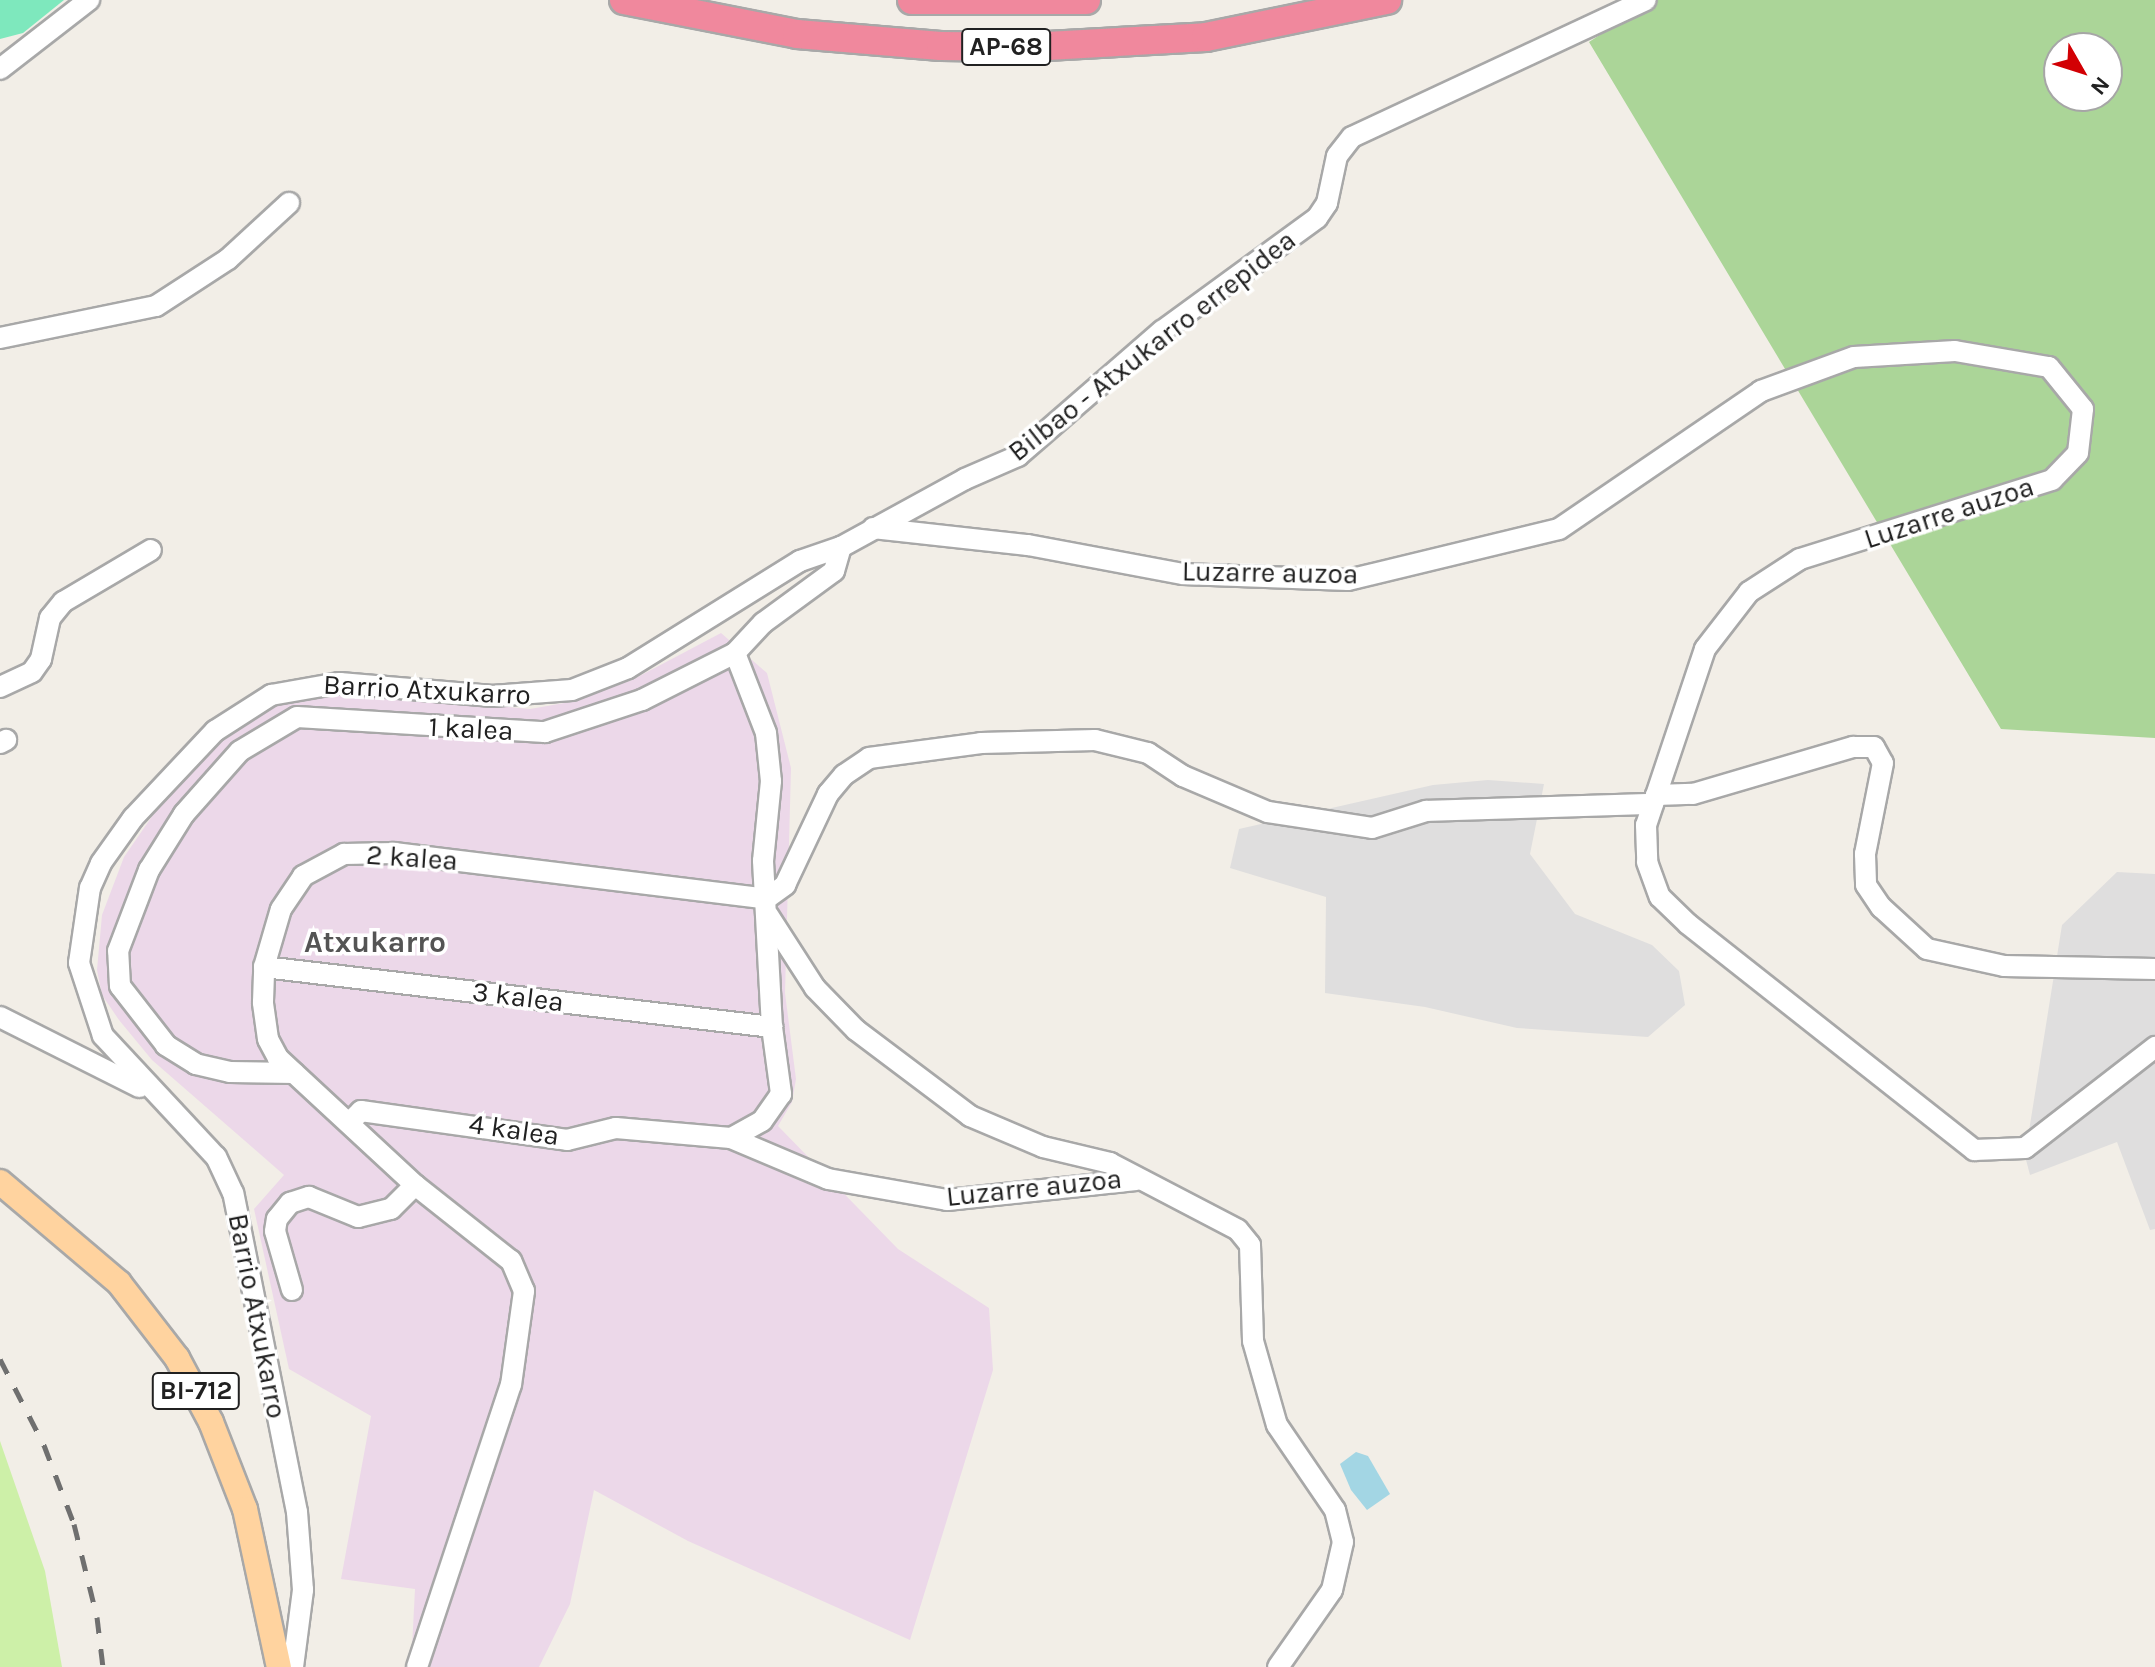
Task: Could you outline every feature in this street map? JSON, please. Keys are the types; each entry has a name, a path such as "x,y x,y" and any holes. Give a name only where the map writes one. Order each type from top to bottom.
{"highway":[{"name":"AP-68","path":"624,0 797,34 1014,47 1206,37 1387,0"},
{"name":"AP-68","path":"912,0 1086,0"}],"main road":[{"name":"BI-712","path":"0,1182 119,1283 177,1358 211,1422 245,1509 279,1667"}],"street":[{"path":"0,69 89,0"},
{"name":"Bilbao - Atxukarro errepidea","path":"841,547 1018,456 1162,331 1298,234 1327,203 1337,156 1352,137 1646,0"},
{"path":"0,338 156,306 228,259 289,203"},
{"name":"Luzarre auzoa","path":"873,528 1028,545 1183,574 1348,580 1559,529 1761,391 1854,357 1955,351 2049,367 2069,386 2083,409 2078,453 2052,480 1800,559 1749,592 1705,649 1646,825 1647,862 1660,897 1688,924 1974,1150 2025,1148 2155,1047"},
{"path":"731,1138 762,1121 781,1094 772,1027 763,861 771,781 766,733 735,653 763,623 834,571 841,547"},
{"name":"Barrio Atxukarro","path":"293,1667 303,1590 297,1512 233,1193 216,1157 117,1055 94,1016 79,963 83,913 101,863 115,842 233,716 271,695 317,683 506,697 572,690 628,668 800,561 841,547"},
{"path":"0,687 32,672 41,659 50,618 63,602 151,550"},
{"name":"1 kalea","path":"294,1073 230,1072 196,1064 166,1045 120,986 118,951 149,870 184,814 240,751 297,717 545,732 642,700 735,653"},
{"path":"766,905 785,885 828,794 844,775 869,758 981,743 1095,740 1148,753 1183,776 1268,812 1372,828 1426,811 1655,799 1693,794 1853,747 1874,747 1883,763 1865,854 1866,885 1881,907 1927,949 2004,966 2155,969"},
{"name":"2 kalea","path":"417,1667 511,1385 524,1291 511,1261 415,1185 294,1073 268,1039 264,967 281,909 303,876 344,854 394,853 766,905"},
{"name":"Luzarre auzoa","path":"766,905 815,988 856,1030 942,1096 1011,1135 1089,1154 1136,1180"},
{"name":"3 kalea","path":"264,967 772,1027"},
{"path":"0,1017 159,1097"},
{"name":"4 kalea","path":"349,1123 361,1111 567,1140 616,1128 731,1138"},
{"name":"Luzarre auzoa","path":"731,1138 828,1179 947,1200 1136,1180"},
{"path":"1136,1180 1238,1230 1250,1245 1253,1341 1277,1425 1335,1510 1343,1542 1332,1590 1278,1667"},
{"path":"292,1290 275,1231 277,1219 290,1203 309,1197 358,1217 391,1209 415,1185"}],"shaded area":[{"path":"721,633 767,673 791,768 785,993 796,1079 792,1102 778,1126 898,1249 989,1308 993,1370 910,1640 688,1541 594,1490 570,1604 539,1667 411,1667 415,1589 341,1579 371,1416 289,1369 254,1209 284,1175 152,1060 119,1020 102,995 97,970 102,915 124,857 164,799 225,736 255,713 290,697 331,691 530,709 570,702 632,680"},
{"path":"1488,780 1544,784 1530,854 1575,914 1652,945 1679,971 1685,1005 1648,1037 1517,1028 1425,1007 1325,993 1326,897 1230,868 1239,829 1433,785"},
{"path":"2117,872 2155,874 2155,1229 2150,1230 2117,1142 2030,1175 2025,1156 2062,925"}],"green space":[{"path":"0,0 64,0 23,33 0,39"},
{"path":"1653,0 2155,0 2155,738 2001,729 1589,42"},
{"path":"0,1441 45,1571 62,1667 0,1667"}],"water":[{"path":"1356,1452 1368,1456 1390,1494 1367,1510 1351,1490 1340,1464"}],"railway":[{"path":"0,1359 44,1445 74,1524 97,1617 103,1667"}],"district":[{"name":"Atxukarro","path":"375,942"}]}
